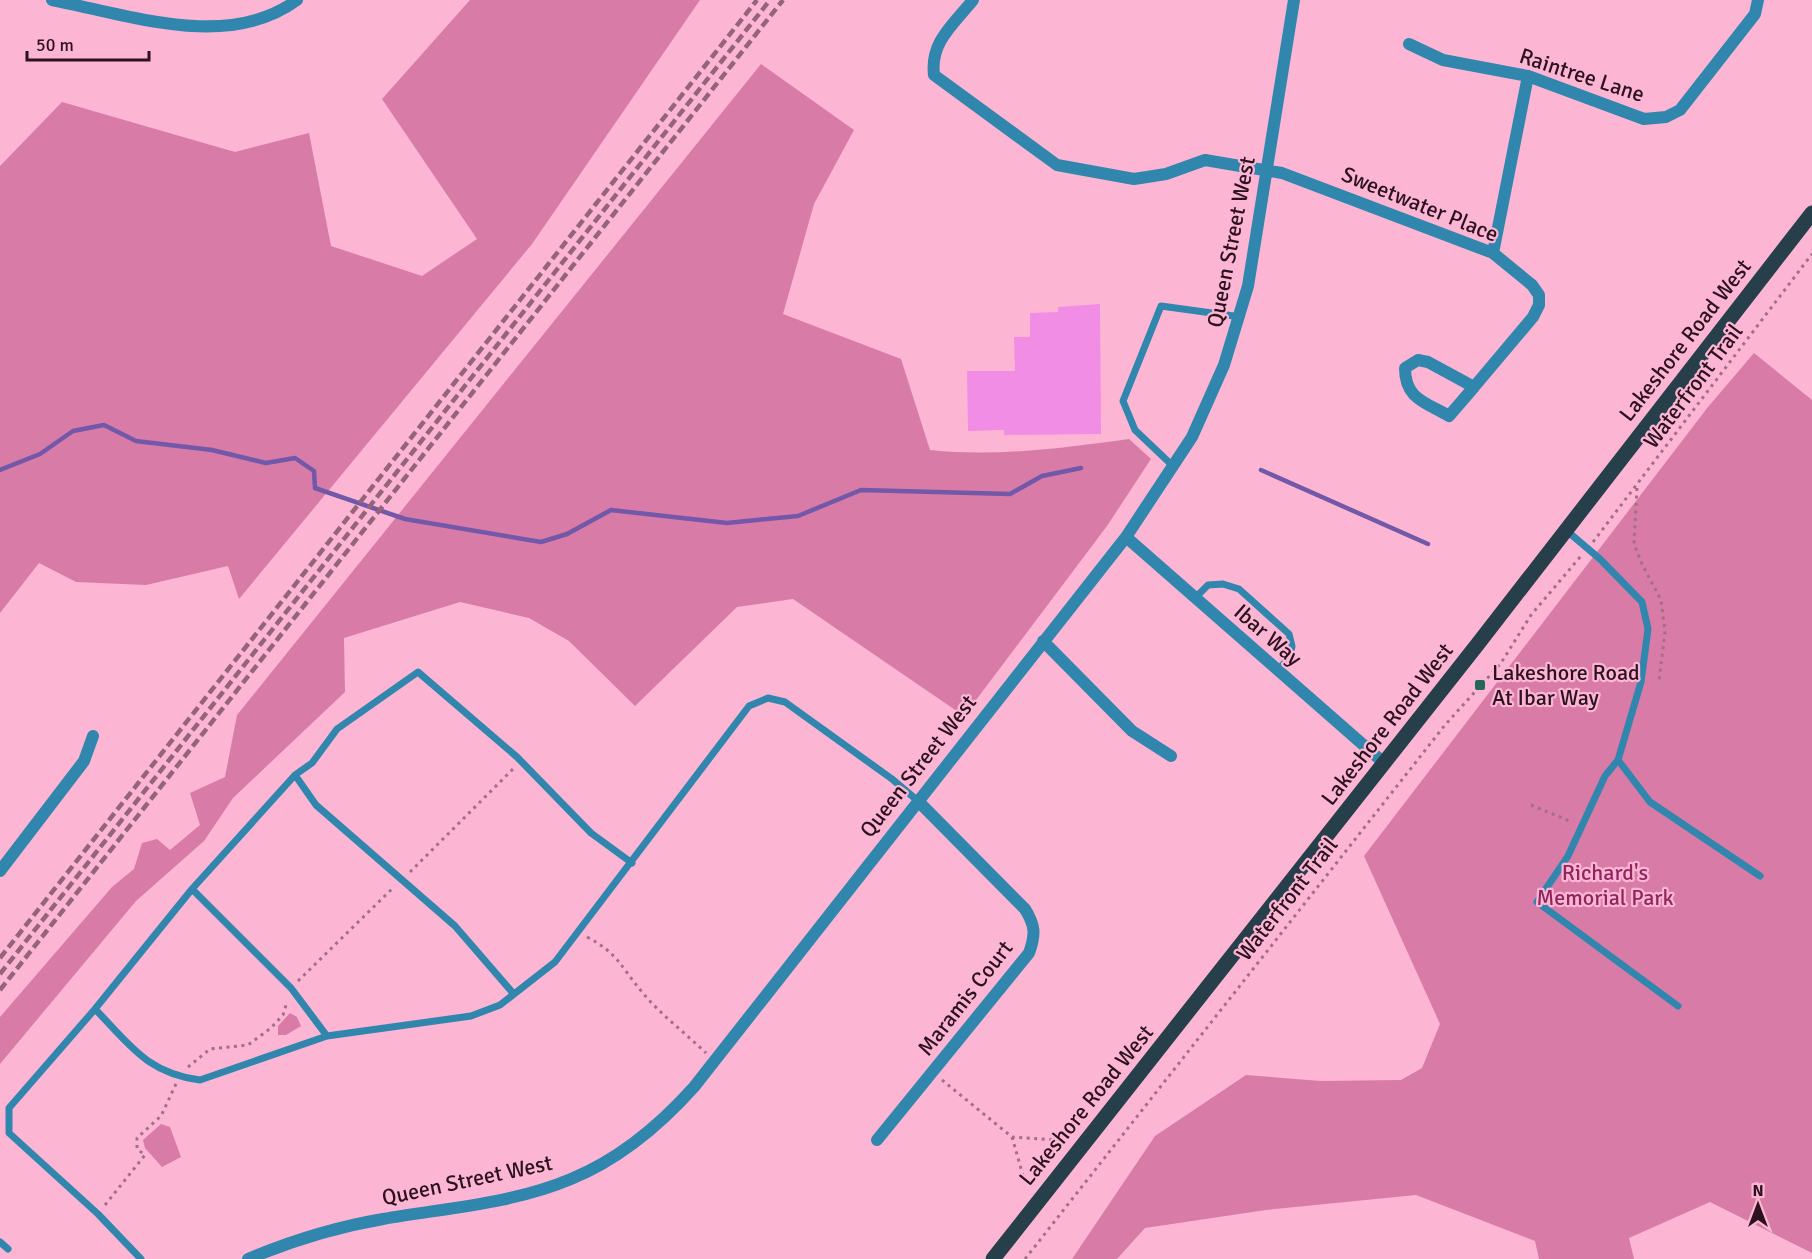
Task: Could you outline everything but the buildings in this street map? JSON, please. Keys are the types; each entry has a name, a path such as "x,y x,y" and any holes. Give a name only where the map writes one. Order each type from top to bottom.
{"main road":[{"name":"Lakeshore Road West","path":"993,1259 1566,531 1812,213"}],"street":[{"path":"52,0 191,27 232,27 271,16 297,0"},
{"name":"Sweetwater Place","path":"973,0 937,44 932,58 934,75 1057,165 1134,179 1166,174 1205,160 1268,170 1282,173 1493,253 1532,285 1539,295 1539,304 1533,317 1474,387 1449,416 1410,394 1405,380 1405,368 1418,360 1428,362 1474,387"},
{"name":"Queen Street West","path":"248,1259 331,1230 517,1196 570,1179 607,1161 646,1135 680,1102 1126,537 1174,467 1208,404 1241,317 1255,250 1294,0"},
{"name":"Raintree Lane","path":"1409,44 1443,60 1528,76 1644,119 1666,117 1680,110 1755,14 1758,0"},
{"path":"1493,253 1528,76"},
{"name":"Ibar Way","path":"1126,537 1384,763"},
{"path":"1043,640 1132,730 1171,756"},
{"path":"0,871 84,760 93,736"},
{"name":"Maramis Court","path":"878,1140 1029,953 1034,938 1034,924 1025,909 918,801"}],"lane":[{"path":"1174,467 1135,430 1123,401 1161,306 1241,317"},
{"path":"1566,531 1600,559 1642,602 1648,629 1641,682 1618,760 1605,776 1568,856 1537,902 1678,1006"},
{"path":"1195,598 1208,585 1222,584 1239,589 1289,634 1292,646 1290,657 1277,671"},
{"path":"141,1259 98,1214 9,1132 9,1108 95,1009 192,889 295,775 312,763 337,729 418,672 517,757 591,833 632,863"},
{"path":"95,1009 149,1064 178,1077 200,1080 327,1036 471,1016 500,1005 555,962 749,706 768,698 786,702 892,779 918,801"},
{"path":"1618,760 1650,802 1760,876"},
{"path":"295,775 316,805 455,926 513,993"},
{"path":"192,889 291,988 327,1036"},
{"path":"0,1242 8,1250"}],"path":[{"name":"Waterfront Trail","path":"1598,536 1637,488 1812,254"},
{"path":"1637,488 1634,544 1661,600 1665,632 1659,681"},
{"name":"Waterfront Trail","path":"1025,1259 1445,725 1501,663 1531,615 1577,561"},
{"path":"1531,805 1582,826"},
{"path":"578,932 606,947 627,969 642,992 714,1061"},
{"path":"934,1073 1012,1137 1024,1179"},
{"path":"1012,1137 1055,1140"}],"green space":[{"path":"470,0 700,0 532,244 239,599 228,566 146,585 76,582 39,563 0,613 0,166 62,102 235,152 309,133 331,246 422,276 477,239 382,99"},
{"path":"761,64 854,130 814,204 783,314 901,359 930,450 1005,452 1129,439 1151,459 1107,526 964,716 793,599 737,607 635,706 569,641 529,618 460,602 344,638 345,692 233,798 204,841 136,901 0,1064 0,1017 112,887 134,869 142,843 157,839 170,850 200,825 190,793 225,777 237,715"},
{"name":"Richard's Memorial Park","path":"1754,353 1812,400 1812,1253 1710,1202 1629,1238 1634,1259 1539,1259 1535,1241 1416,1195 1266,1210 1145,1228 1117,1259 1072,1259 1155,1136 1246,1075 1321,1081 1401,1080 1422,1068 1440,1024 1364,856 1708,407"},
{"path":"290,1013 297,1017 301,1026 286,1035 278,1035 278,1026"},
{"path":"161,1124 170,1127 181,1157 162,1167 145,1148 143,1140"}],"waterway":[{"path":"0,470 40,454 73,431 104,425 136,441 212,450 266,463 295,458 314,471 315,488 405,519 541,542 567,534 611,510 727,523 798,516 861,490 1010,494 1042,476 1081,468"},
{"path":"1261,470 1428,544"}],"railway":[{"path":"0,958 757,0"},
{"path":"0,974 770,0"},
{"path":"0,990 783,0"}],"place":[{"name":"Lakeshore Road At Ibar Way","path":"1480,685"}]}
